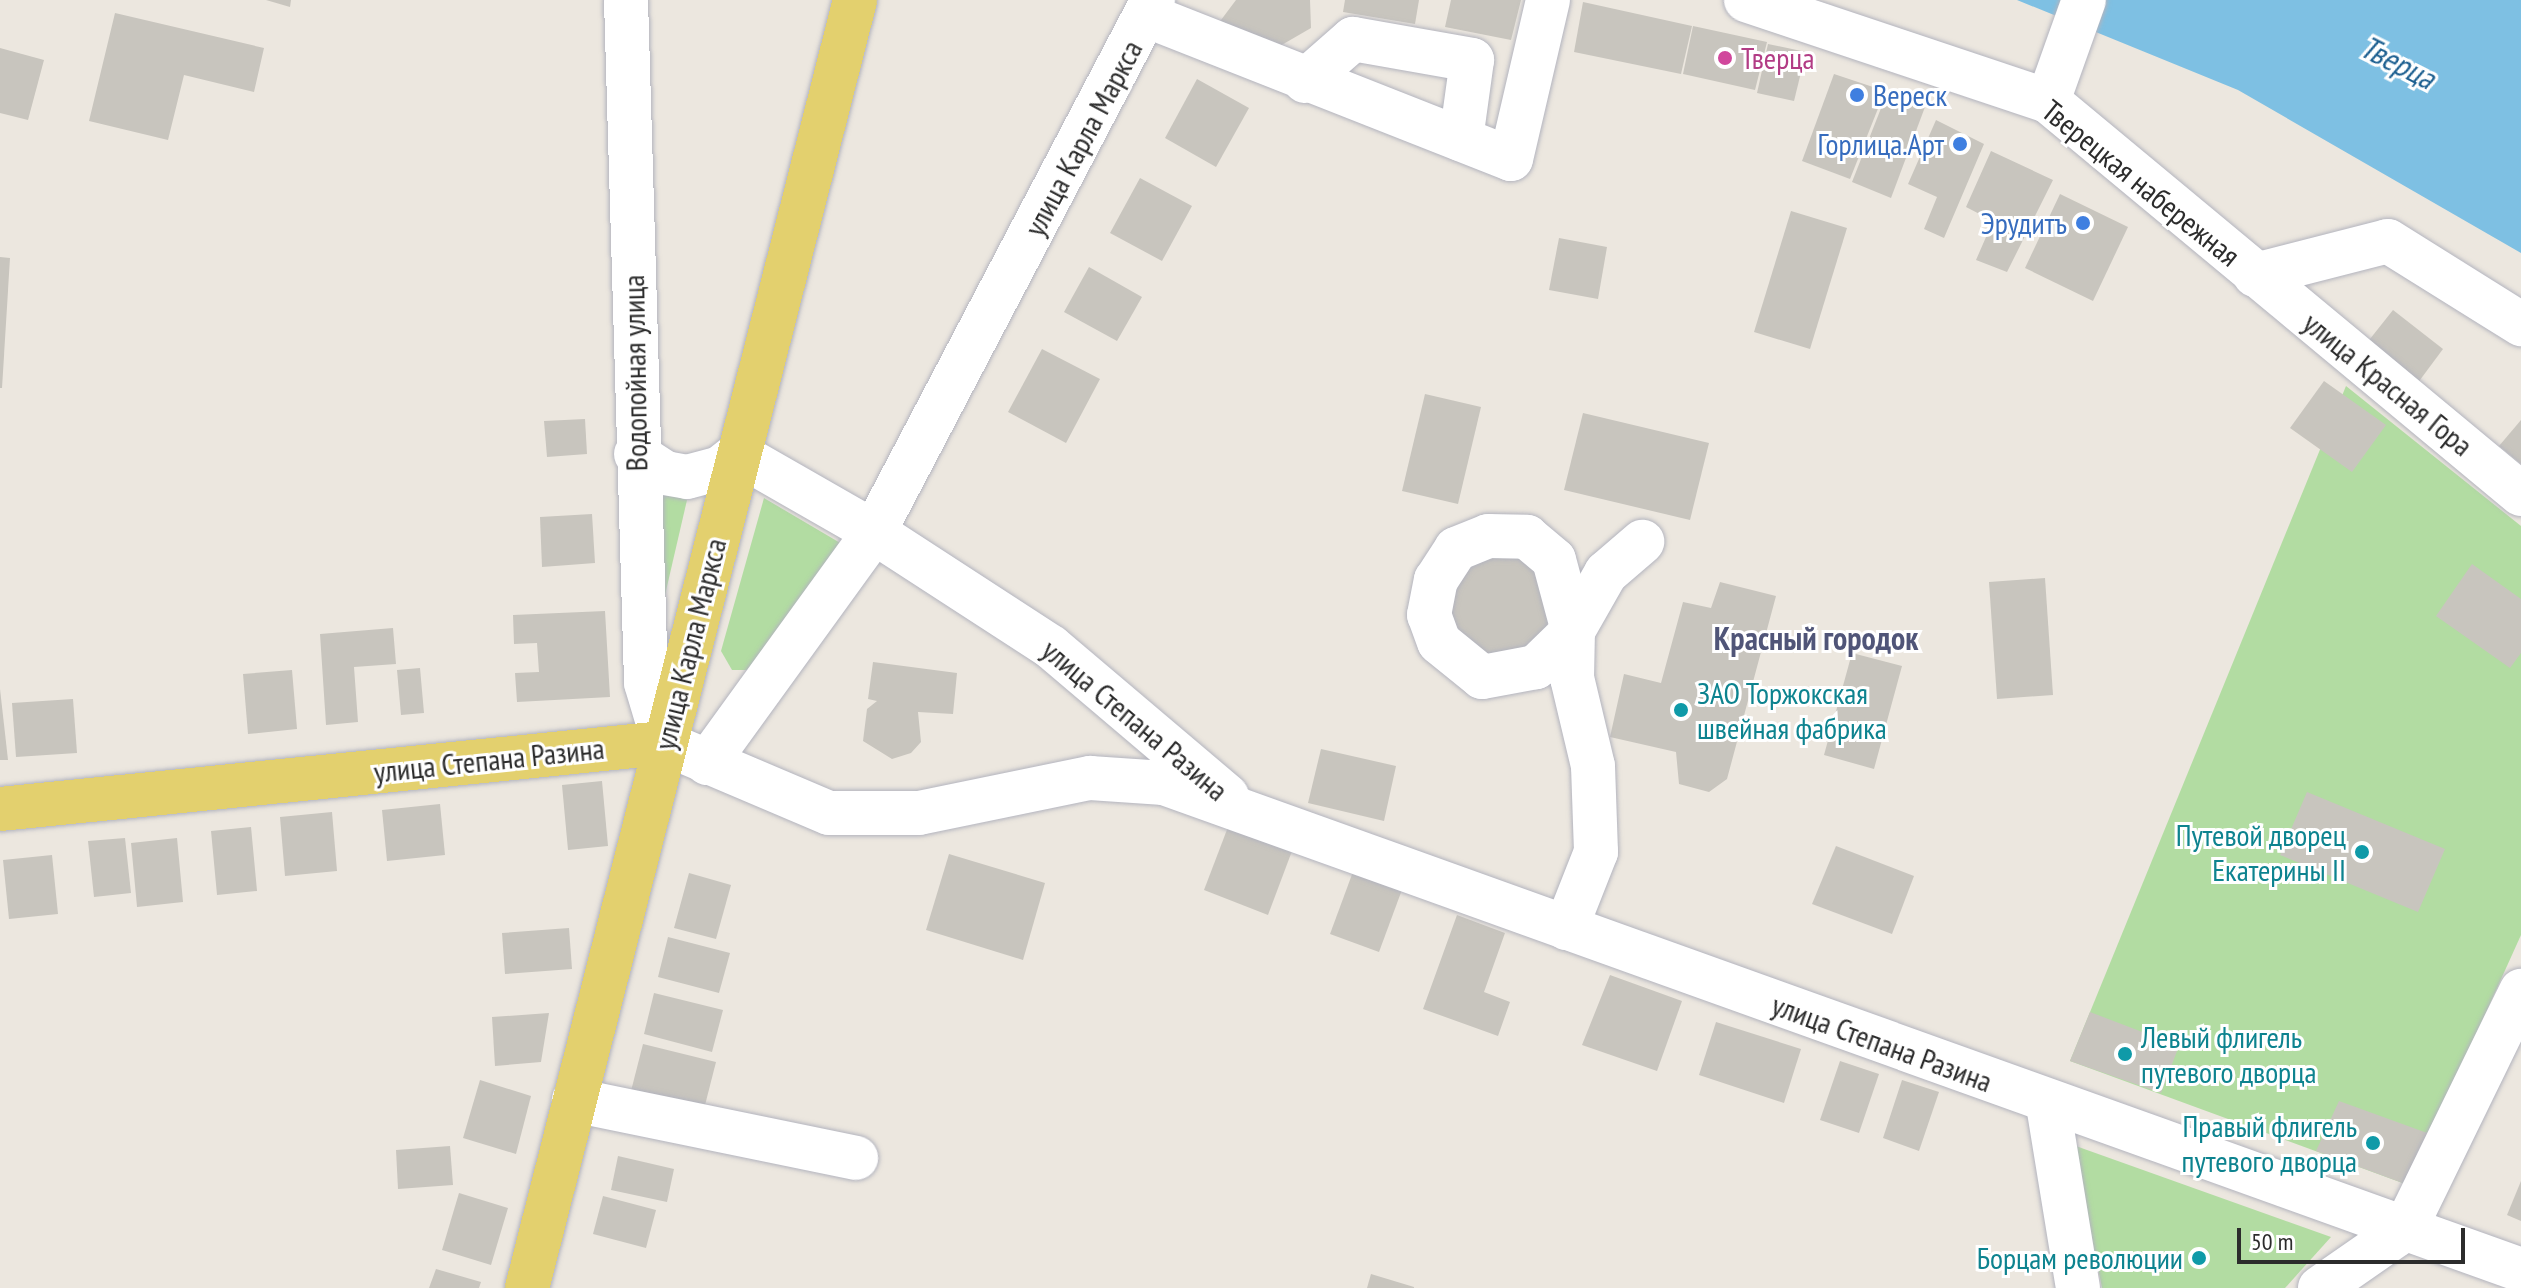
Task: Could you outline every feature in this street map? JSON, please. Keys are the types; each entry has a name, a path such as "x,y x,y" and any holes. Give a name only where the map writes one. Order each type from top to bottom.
{"main road":[{"name":"улица Карла Маркса","path":"527,1288 855,0"},
{"name":"улица Степана Разина","path":"0,809 664,743"}],"street":[{"name":"Водопойная улица","path":"626,0 636,454 646,683 664,743"},
{"path":"1150,8 1305,81 1511,159 1548,0"},
{"name":"Тверецкая набережная","path":"1746,0 2052,90 2255,275 2388,241 2521,324"},
{"path":"2052,90 2084,0"},
{"name":"улица Карла Маркса","path":"707,763 874,532 1150,8"},
{"path":"1305,81 1353,39 1472,60 1461,139"},
{"name":"улица Красная Гора","path":"2255,275 2521,494"},
{"path":"636,454 665,473 687,477 720,468 738,454"},
{"name":"улица Степана Разина","path":"738,454 874,532 1051,647 1244,811"},
{"path":"1566,928 1596,852 1593,766 1572,678 1573,631 1606,573 1642,542"},
{"name":"улица Степана Разина","path":"664,743 829,813 919,813 1090,778 1164,783 2048,1105 2521,1270"},
{"path":"2320,1288 2405,1229 2521,991"},
{"path":"574,1100 856,1158"},
{"path":"2048,1105 2078,1288"}],"green space":[{"path":"2346,386 2521,526 2521,935 2408,1185 2070,1061"},
{"path":"653,489 687,500 656,634"},
{"path":"764,498 842,544 752,670 732,670 721,651"},
{"path":"2073,1145 2331,1237 2285,1288 2102,1288"}],"water":[{"path":"2017,0 2521,0 2521,253 2238,90"}],"building":[{"path":"266,0 291,0 290,7"},
{"path":"1236,0 1310,0 1311,28 1273,50 1215,28"},
{"path":"1345,0 1419,0 1415,24 1343,12"},
{"path":"1451,0 1521,0 1511,40 1445,27"},
{"path":"1583,2 1692,26 1681,74 1574,52"},
{"path":"115,13 264,48 254,92 184,75 168,140 89,121"},
{"name":"Тверца","path":"1693,26 1767,42 1755,90 1683,74"},
{"path":"1768,44 1806,52 1794,101 1757,93"},
{"path":"0,48 44,60 28,120 0,113"},
{"path":"1834,74 1885,91 1850,179 1802,161"},
{"path":"1197,79 1249,108 1216,167 1165,138"},
{"path":"1887,93 1925,107 1891,198 1852,182"},
{"path":"1936,120 1984,144 1944,238 1924,229 1937,197 1908,184"},
{"path":"1991,151 2053,180 2007,272 1976,260 1993,221 1966,207"},
{"path":"1140,178 1192,206 1162,261 1110,233"},
{"path":"2060,194 2128,227 2093,301 2025,268"},
{"path":"1791,211 1847,228 1810,349 1754,332"},
{"path":"1559,238 1607,247 1598,299 1549,290"},
{"path":"0,257 10,258 2,388 0,388"},
{"path":"1089,267 1142,297 1117,341 1064,312"},
{"path":"2393,310 2443,349 2417,384 2366,344"},
{"path":"1042,349 1100,379 1066,443 1008,412"},
{"path":"2324,381 2386,425 2352,472 2290,428"},
{"path":"1425,394 1481,407 1458,504 1402,491"},
{"path":"1583,413 1709,443 1690,520 1564,490"},
{"path":"585,419 587,454 547,457 544,421"},
{"path":"2521,420 2521,464 2499,446"},
{"path":"592,514 595,563 542,567 540,517"},
{"path":"1500,554 1520,557 1543,576 1548,585 1551,605 1548,625 1529,648 1520,653 1500,656 1480,653 1457,634 1452,625 1449,605 1452,585 1471,562 1480,557"},
{"path":"2472,564 2521,599 2521,653 2510,668 2436,616"},
{"path":"2045,578 2053,695 1997,699 1989,582"},
{"name":"ЗАО Торжокская швейная фабрика","path":"1720,582 1776,596 1727,779 1709,792 1679,784 1676,752 1610,737 1624,674 1661,683 1683,602 1711,608"},
{"path":"605,611 610,697 517,702 515,673 539,672 537,643 514,644 513,615"},
{"path":"393,628 396,664 354,667 358,722 326,725 320,634"},
{"path":"1852,653 1902,666 1874,769 1824,755"},
{"path":"873,662 957,673 953,714 918,712 921,742 911,753 892,759 863,741 867,709 877,701 868,699"},
{"path":"420,668 424,713 401,715 397,670"},
{"path":"292,670 297,729 248,734 243,674"},
{"path":"0,689 8,760 0,760"},
{"path":"73,699 77,753 16,757 12,703"},
{"path":"1321,749 1396,766 1384,821 1308,803"},
{"path":"602,781 608,846 568,850 562,785"},
{"name":"Путевой дворец Екатерины II","path":"2307,792 2445,849 2418,912 2280,855"},
{"path":"440,804 445,855 387,861 382,810"},
{"path":"332,812 337,871 285,876 280,817"},
{"path":"251,827 257,891 217,895 211,831"},
{"path":"1228,827 1292,851 1268,915 1204,890"},
{"path":"125,838 131,893 94,897 88,841"},
{"path":"177,838 183,902 137,907 131,843"},
{"path":"1836,846 1914,876 1892,934 1812,904"},
{"path":"949,854 1045,883 1023,960 926,930"},
{"path":"52,855 58,914 9,919 3,860"},
{"path":"1354,869 1403,887 1379,952 1330,934"},
{"path":"689,873 731,885 716,939 674,928"},
{"path":"1457,915 1505,933 1484,992 1510,1002 1498,1036 1423,1009"},
{"path":"569,928 572,969 505,974 502,933"},
{"path":"668,937 730,953 719,993 658,977"},
{"path":"1610,975 1682,1001 1657,1071 1582,1045"},
{"path":"654,993 723,1010 712,1052 644,1034"},
{"name":"Левый флигель путевого дворца","path":"2090,1012 2179,1046 2161,1093 2070,1061"},
{"path":"549,1013 541,1062 495,1066 492,1017"},
{"path":"1716,1022 1801,1049 1784,1103 1699,1075"},
{"path":"643,1044 716,1062 704,1109 631,1091"},
{"path":"1840,1061 1879,1074 1859,1133 1820,1120"},
{"path":"480,1080 531,1096 516,1154 463,1138"},
{"path":"1902,1080 1939,1092 1919,1151 1883,1138"},
{"name":"Правый флигель путевого дворца","path":"2339,1101 2430,1134 2408,1185 2316,1151"},
{"path":"450,1146 453,1185 398,1189 396,1150"},
{"path":"618,1156 674,1169 667,1202 611,1190"},
{"path":"2521,1181 2521,1221 2507,1215"},
{"path":"459,1193 508,1208 491,1265 442,1250"},
{"path":"603,1196 656,1210 646,1248 593,1234"},
{"path":"436,1269 481,1282 479,1288 429,1288"},
{"path":"1371,1274 1414,1287 1414,1288 1367,1288"}],"place":[{"name":"Тверца","path":"1725,58"},
{"name":"Вереск","path":"1857,95"},
{"name":"Горлица.Арт","path":"1960,144"},
{"name":"Эрудитъ","path":"2083,223"},
{"name":"ЗАО Торжокская швейная фабрика","path":"1681,710"},
{"name":"Путевой дворец Екатерины II","path":"2362,852"},
{"name":"Левый флигель путевого дворца","path":"2125,1054"},
{"name":"Правый флигель путевого дворца","path":"2373,1143"},
{"name":"Борцам революции","path":"2199,1258"}],"district":[{"name":"Красный городок","path":"1816,638"}]}
